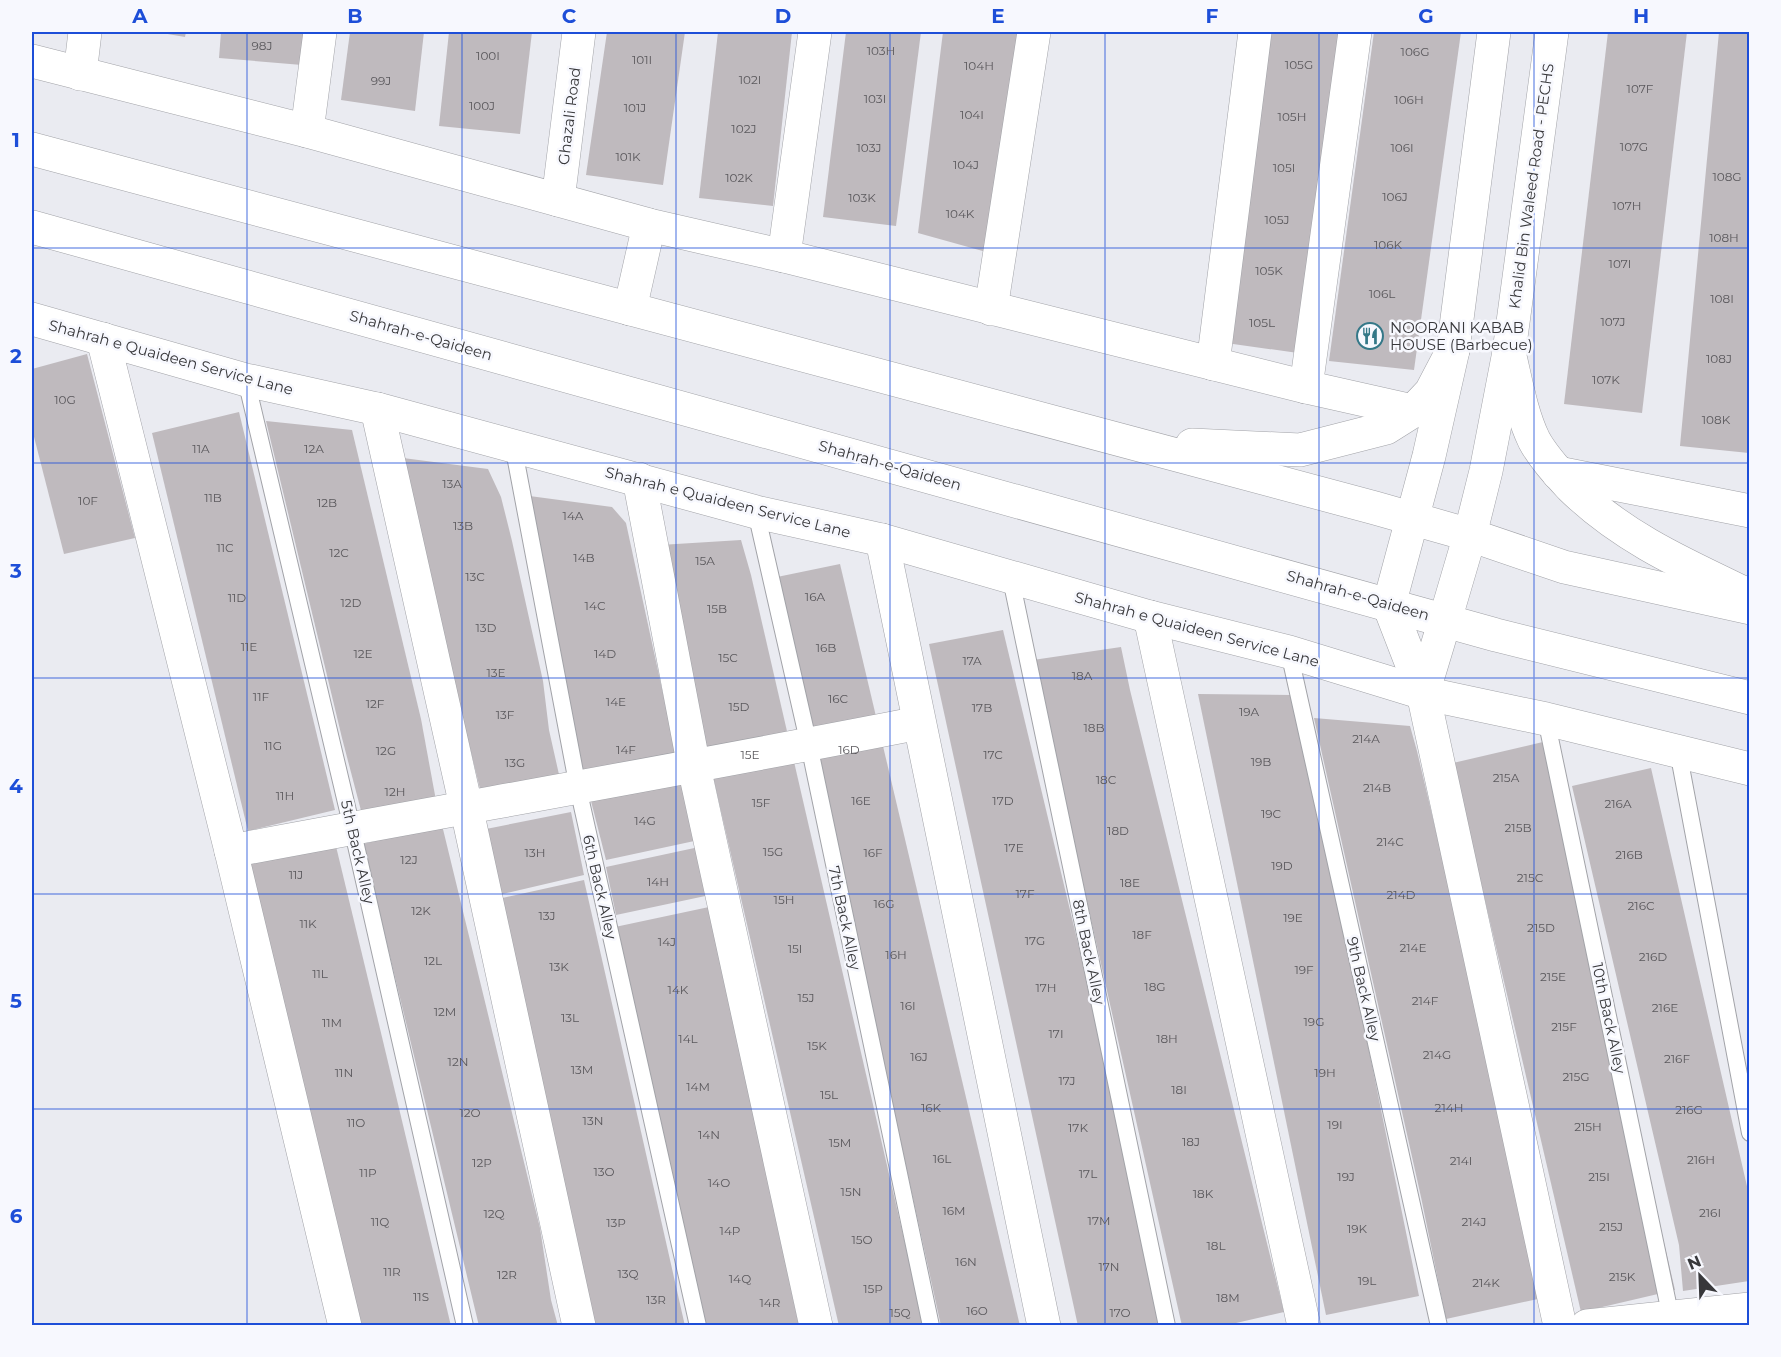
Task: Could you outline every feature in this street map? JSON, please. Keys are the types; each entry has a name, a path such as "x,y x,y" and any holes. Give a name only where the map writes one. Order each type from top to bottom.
{"street":[{"path":"80,74 85,32"},
{"path":"307,131 320,32"},
{"name":"Ghazali Road","path":"558,200 579,32"},
{"path":"784,256 815,32"},
{"path":"991,309 1034,32"},
{"path":"1213,364 1255,32"},
{"path":"1306,387 1355,32"},
{"path":"1494,32 1453,350 1413,518 1389,605 1423,693 1560,1326"},
{"name":"Khalid Bin Waleed Road - PECHS","path":"1423,693 1470,535 1486,471 1509,352 1552,32"},
{"path":"32,62 307,131 650,225 784,256 1306,387 1413,411"},
{"path":"32,149 1413,518 1564,567 1749,608"},
{"path":"630,309 650,225"},
{"name":"Shahrah-e-Qaideen","path":"32,227 1389,605 1546,648 1749,698"},
{"name":"Shahrah e Quaideen Service Lane","path":"32,319 246,380 377,409 756,512 882,540 1011,579 1289,652 1423,693 1546,719 1749,769"},
{"path":"103,339 231,850 345,1326"},
{"path":"1005,410 1180,445 1300,450 1386,428 1413,411 1431,392 1453,350"},
{"path":"1509,352 1535,441 1558,474 1589,505 1624,531 1673,559 1749,596"},
{"path":"377,409 579,1326"},
{"path":"1558,474 1749,511"},
{"path":"639,479 694,767 816,1326"},
{"path":"882,540 1044,1326"},
{"path":"1150,617 1304,1326"},
{"path":"231,850 466,806 694,767 919,723"},
{"path":"1587,1326 1671,1318 1713,1319 1749,1309"}],"lane":[{"name":"5th Back Alley","path":"246,380 352,828 465,1326"},
{"name":"6th Back Alley","path":"513,445 578,788 699,1326"},
{"name":"7th Back Alley","path":"756,512 808,745 931,1326"},
{"name":"8th Back Alley","path":"1011,579 1167,1326"},
{"name":"9th Back Alley","path":"1289,652 1439,1326"},
{"name":"10th Back Alley","path":"1546,719 1671,1318"},
{"path":"1678,751 1749,1133"}],"building":[{"path":"156,32 186,32 185,37"},
{"path":"221,32 305,32 302,65 219,58"},
{"path":"350,32 424,32 415,111 341,100"},
{"path":"449,32 532,32 520,134 439,126"},
{"path":"607,32 685,32 663,185 586,175"},
{"path":"718,32 792,32 773,206 699,198"},
{"path":"846,32 921,32 896,226 823,217"},
{"path":"943,32 1023,32 997,255 918,233"},
{"path":"1264,32 1344,32 1298,353 1219,342"},
{"path":"1374,32 1461,32 1414,370 1329,361"},
{"path":"1608,32 1687,32 1642,413 1564,404"},
{"path":"1719,32 1749,32 1749,453 1680,446"},
{"path":"87,354 135,538 64,554 32,429 32,369"},
{"path":"239,412 335,810 248,831 152,433"},
{"path":"266,421 352,430 421,719 437,806 364,822"},
{"path":"403,458 488,469 501,497 512,541 543,681 549,730 560,779 482,797"},
{"path":"522,495 612,507 626,523 678,763 584,783"},
{"path":"741,540 751,575 924,1326 839,1326 660,545"},
{"path":"840,564 1020,1326 941,1326 777,577"},
{"path":"1003,630 1168,1326 1078,1326 929,644"},
{"path":"1121,647 1284,1312 1223,1326 1182,1326 1033,660"},
{"path":"1198,694 1292,695 1345,933 1419,1296 1326,1315"},
{"path":"1314,718 1410,726 1442,857 1538,1299 1446,1319"},
{"path":"1547,741 1675,1290 1581,1312 1453,763"},
{"path":"1651,768 1749,1195 1749,1281 1683,1291 1679,1245 1572,786"},
{"path":"683,782 699,840 606,860 591,801"},
{"path":"571,812 584,875 498,895 486,829"},
{"path":"442,825 540,1228 551,1300 558,1326 479,1326 363,844"},
{"path":"334,838 451,1326 359,1326 246,859"},
{"path":"699,847 710,895 616,915 606,867"},
{"path":"584,880 685,1326 594,1326 498,899"},
{"path":"709,907 799,1326 701,1326 615,927"}],"place":[{"name":"NOORANI KABAB HOUSE (Barbecue)","path":"1370,336"}]}
